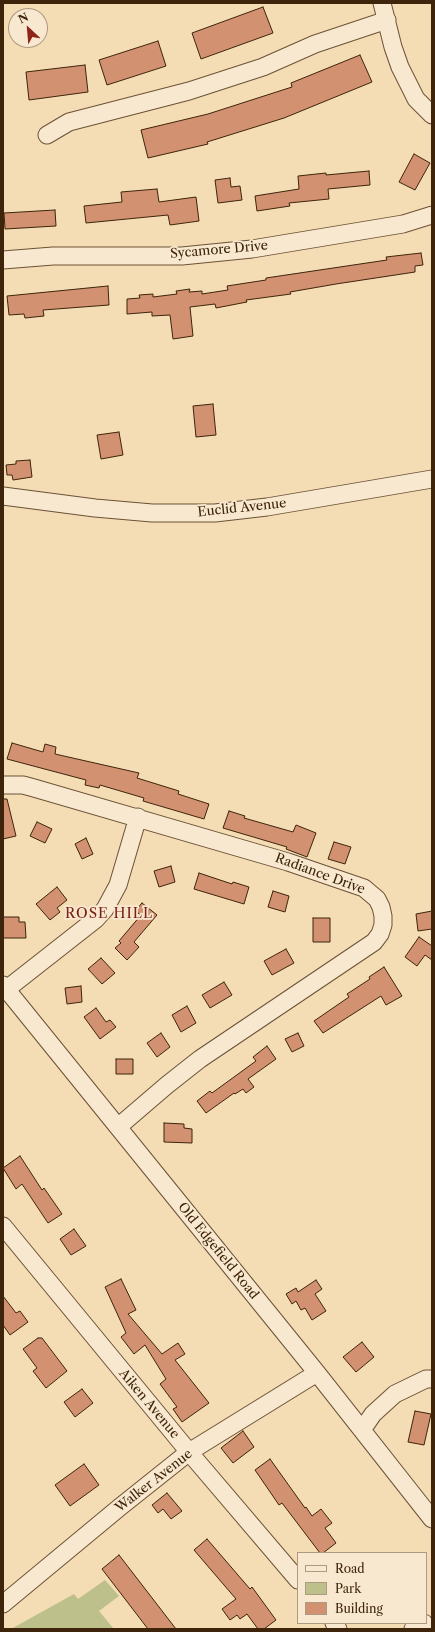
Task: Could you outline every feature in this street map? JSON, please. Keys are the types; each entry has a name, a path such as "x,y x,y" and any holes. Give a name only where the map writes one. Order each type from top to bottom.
{"street":[{"path":"382,3 393,47 409,87 416,99 432,115"},
{"path":"47,135 69,122 196,88 263,67 315,44 386,20"},
{"name":"Sycamore Drive","path":"3,260 53,256 182,256 252,249 403,224 432,216"},
{"name":"Euclid Avenue","path":"3,496 95,508 152,513 215,513 266,507 432,479"},
{"name":"Radiance Drive","path":"3,785 22,785 34,788 138,817 288,862 364,888 377,899 381,906 383,925 380,934 374,942 200,1060 167,1085 118,1127"},
{"path":"4,989 96,920 105,909 118,885 138,817"},
{"name":"Old Edgefield Road","path":"4,989 118,1127 432,1519"},
{"name":"Aiken Avenue","path":"3,1226 189,1452 297,1579"},
{"name":"Walker Avenue","path":"3,1604 189,1452 316,1373"},
{"path":"362,1430 373,1414 396,1394 426,1379 432,1379"}],"green space":[{"path":"105,1580 119,1596 99,1611 114,1629 11,1629 74,1594 78,1599"}],"building":[{"path":"263,7 273,33 201,59 192,33"},
{"path":"158,41 166,66 107,85 99,60"},
{"path":"360,55 372,82 284,118 207,142 208,144 148,158 141,130 208,114 292,87 291,83"},
{"path":"85,65 88,92 29,100 26,72"},
{"path":"414,154 430,163 415,190 399,182"},
{"path":"369,171 370,185 328,189 329,199 289,203 290,206 257,211 255,196 299,189 298,176"},
{"path":"230,178 231,187 240,186 242,200 218,203 215,180"},
{"path":"157,189 159,202 196,197 199,221 170,225 168,215 86,223 84,206 122,202 121,192"},
{"path":"55,210 56,226 5,229 4,213"},
{"path":"421,253 423,265 415,266 415,272 290,292 291,294 246,300 247,302 216,308 215,304 190,307 193,336 173,339 170,315 152,316 152,312 127,314 127,299 140,298 139,295 153,294 153,297 177,294 176,291 190,289 189,292 202,291 202,294 228,290 227,286 266,280 266,278 387,260 386,257"},
{"path":"108,286 109,305 43,310 44,316 25,318 24,314 9,315 7,296"},
{"path":"213,404 216,435 196,437 193,406"},
{"path":"119,432 123,455 101,459 97,435"},
{"path":"30,460 32,477 13,480 12,475 7,475 6,465 16,464 16,461"},
{"path":"12,743 43,752 45,744 56,747 55,754 139,773 137,778 179,791 178,794 209,804 204,819 143,801 144,798 100,785 99,788 85,785 86,780 7,759"},
{"path":"3,799 7,799 16,836 3,839"},
{"path":"229,811 245,816 244,818 293,832 296,825 316,833 307,857 286,849 287,847 223,828"},
{"path":"37,822 52,829 45,843 30,836"},
{"path":"86,838 93,854 82,859 75,844"},
{"path":"334,842 351,847 345,864 328,859"},
{"path":"171,866 175,882 159,887 154,871"},
{"path":"199,873 232,884 233,882 249,887 244,904 194,889"},
{"path":"57,887 67,900 57,908 60,912 50,920 36,904"},
{"path":"273,891 289,896 285,912 268,907"},
{"path":"142,903 157,915 134,942 139,947 127,960 115,948 121,943 119,941 141,915 135,911"},
{"path":"432,911 432,929 418,931 416,914"},
{"path":"3,917 19,917 19,922 25,922 26,938 3,938"},
{"path":"313,918 330,918 330,942 313,942"},
{"path":"419,937 432,946 432,960 425,955 417,966 405,957"},
{"path":"286,949 294,963 272,975 264,961"},
{"path":"101,958 115,973 102,984 88,969"},
{"path":"384,967 402,996 386,1005 381,996 323,1033 314,1021 349,997 347,994 370,979 369,977"},
{"path":"224,982 232,995 210,1008 202,995"},
{"path":"81,986 82,1002 67,1004 65,988"},
{"path":"187,1006 196,1023 181,1032 172,1015"},
{"path":"96,1008 106,1022 110,1020 116,1027 100,1039 84,1017"},
{"path":"161,1033 170,1047 157,1057 147,1043"},
{"path":"298,1033 304,1046 292,1052 285,1039"},
{"path":"267,1046 276,1059 248,1079 254,1087 246,1093 243,1089 235,1094 234,1093 206,1113 197,1101 210,1091 212,1093 256,1061 253,1057"},
{"path":"116,1059 133,1059 133,1074 116,1074"},
{"path":"164,1123 184,1124 184,1128 192,1129 192,1143 164,1142"},
{"path":"20,1156 42,1190 44,1188 62,1214 48,1223 22,1184 16,1189 3,1168"},
{"path":"74,1229 86,1246 71,1255 60,1239"},
{"path":"121,1279 136,1310 128,1314 162,1354 178,1343 185,1354 175,1360 209,1403 182,1422 173,1409 177,1407 160,1384 166,1379 145,1345 134,1354 121,1337 126,1333 105,1287"},
{"path":"316,1280 322,1289 315,1294 326,1311 312,1320 305,1308 301,1310 296,1301 292,1304 286,1294 296,1288 298,1292"},
{"path":"3,1296 16,1313 20,1311 28,1322 10,1335 3,1325"},
{"path":"38,1338 42,1338 67,1371 46,1388 33,1371 37,1368 23,1349"},
{"path":"362,1342 374,1357 356,1372 343,1357"},
{"path":"82,1389 93,1403 75,1417 64,1402"},
{"path":"415,1411 431,1414 424,1445 408,1442"},
{"path":"243,1431 254,1447 233,1463 221,1448"},
{"path":"270,1459 312,1516 321,1509 332,1523 325,1528 336,1543 324,1552 319,1552 282,1503 279,1505 255,1470"},
{"path":"84,1464 99,1485 70,1506 55,1485"},
{"path":"167,1493 182,1511 171,1519 163,1509 158,1513 152,1505"},
{"path":"207,1539 250,1589 252,1587 276,1620 264,1629 258,1629 247,1614 240,1619 237,1615 230,1620 222,1609 236,1599 194,1550"},
{"path":"119,1555 176,1629 148,1629 102,1569"}],"district":[{"name":"ROSE HILL","path":"109,914"}]}
